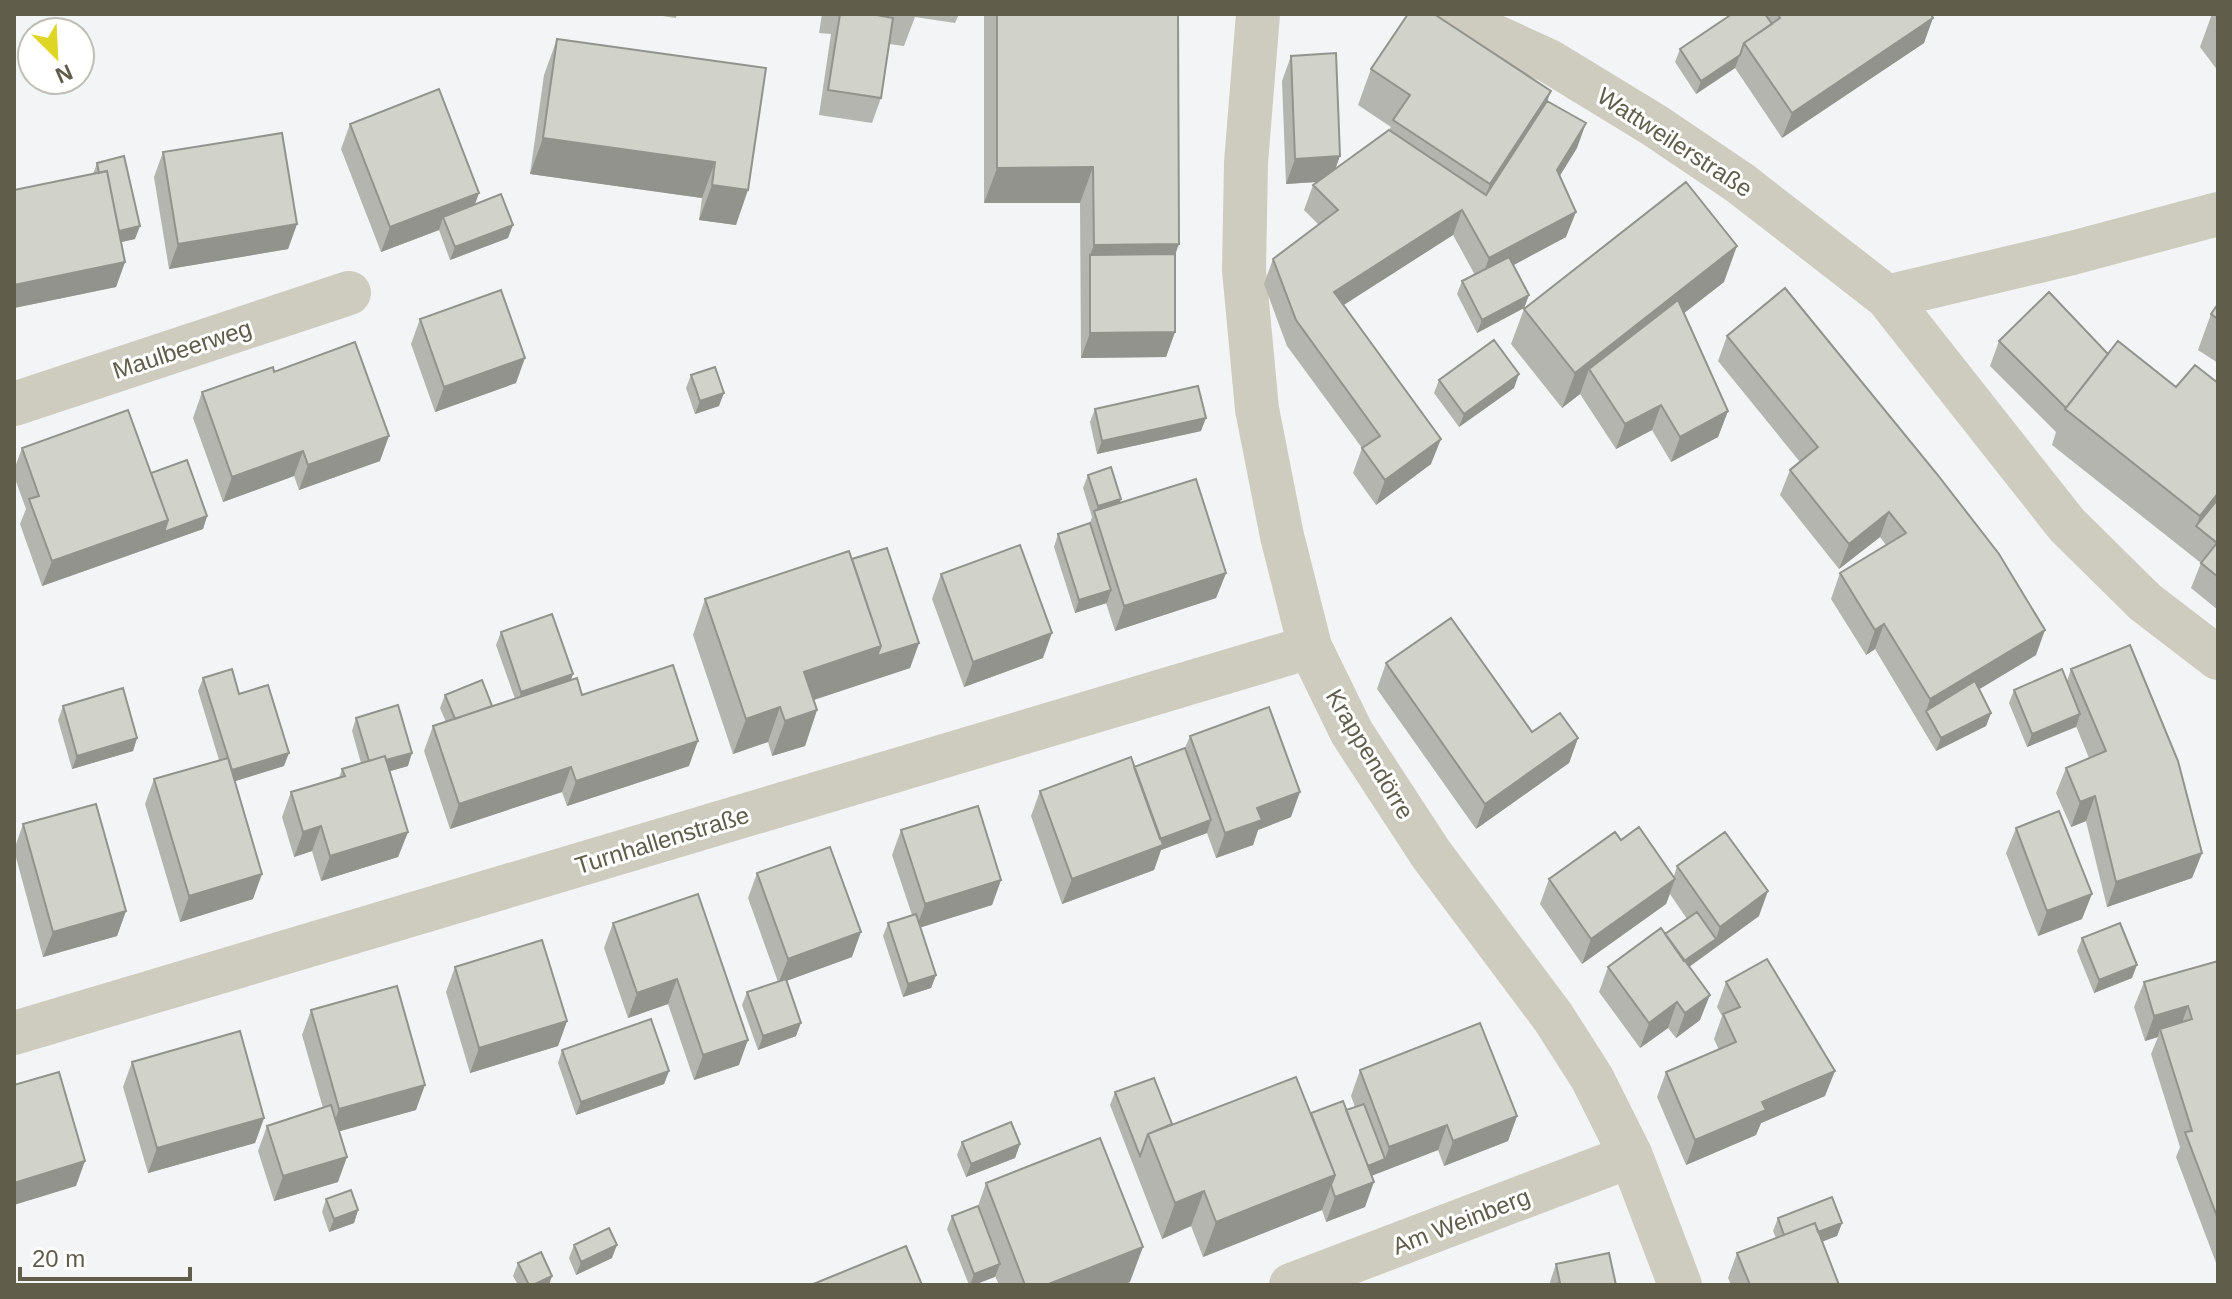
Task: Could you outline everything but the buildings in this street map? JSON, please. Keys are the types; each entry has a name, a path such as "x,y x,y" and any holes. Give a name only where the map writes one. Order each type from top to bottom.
{"street":[{"name":"Krappendörre","path":"1258,14 1246,163 1244,270 1257,409 1282,536 1310,647 1352,733 1431,854 1553,1017 1592,1078 1631,1156 1680,1285"},
{"name":"Wattweilerstraße","path":"1446,14 1549,61 1654,125 1740,183 1887,297 2067,525 2145,602 2218,658"},
{"path":"1887,297 2218,214"},
{"name":"Maulbeerweg","path":"14,404 349,293"},
{"name":"Turnhallenstraße","path":"14,1033 1310,647"},
{"name":"Am Weinberg","path":"1291,1285 1631,1156"}]}
